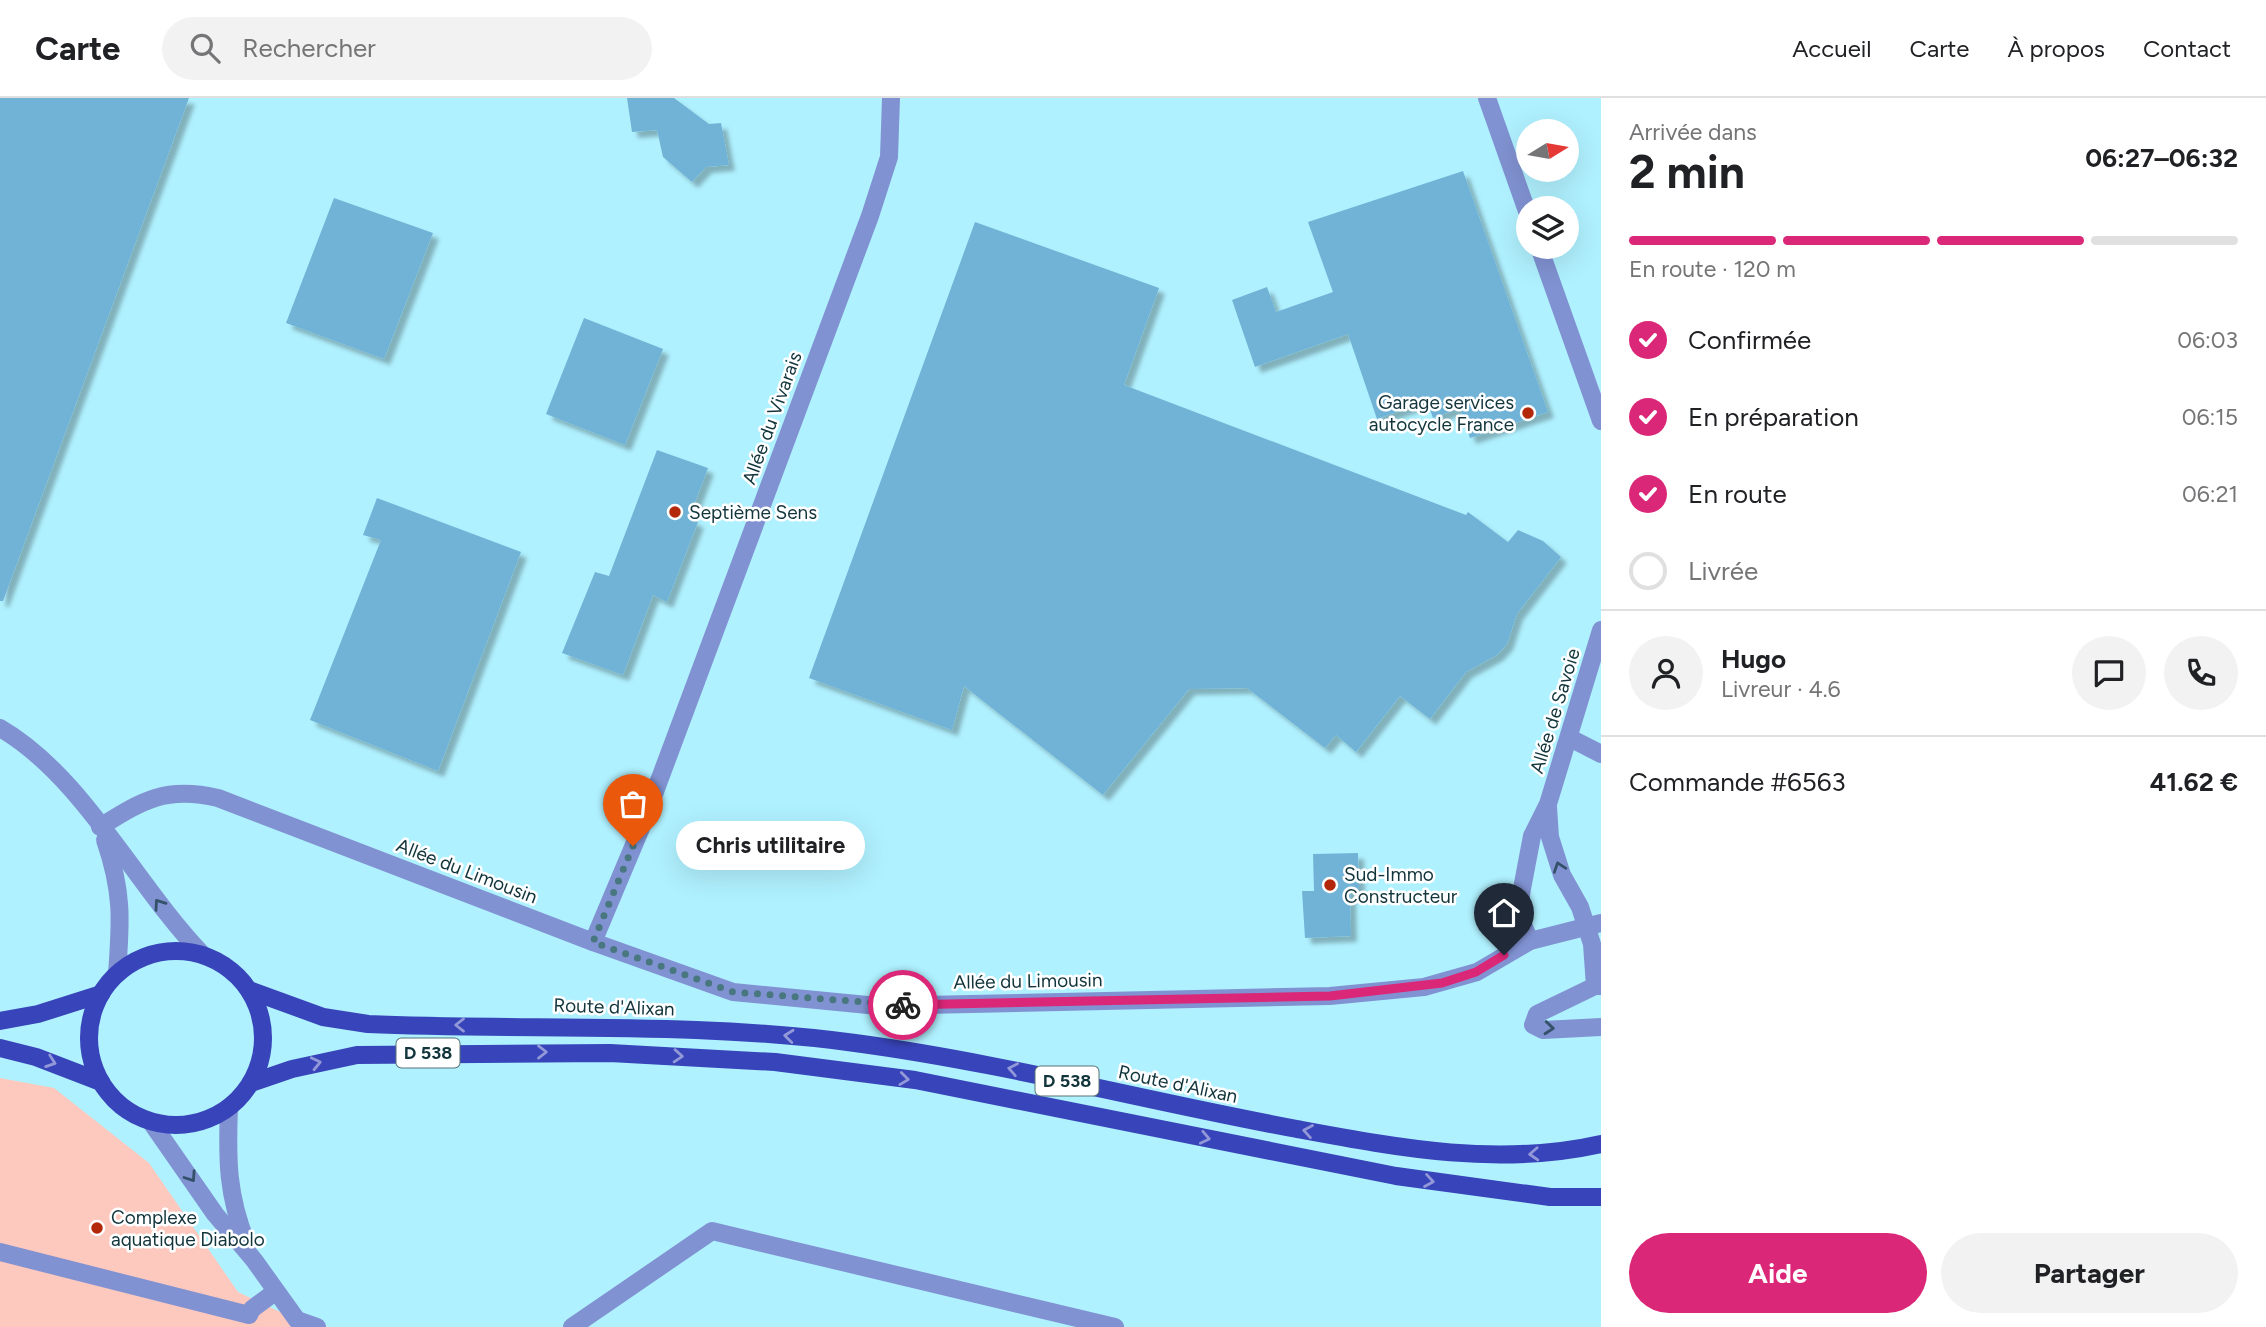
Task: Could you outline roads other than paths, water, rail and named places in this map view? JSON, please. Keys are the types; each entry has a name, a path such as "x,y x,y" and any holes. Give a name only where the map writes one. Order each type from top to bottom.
{"main road":[{"name":"Route d'Alixan","path":"181,951 203,955 221,963 249,990 259,1012 263,1037 260,1061 251,1083 229,1107 192,1124 151,1122 123,1106 101,1082 92,1061 89,1038 92,1015 101,994 117,974 136,961 157,953 181,951"},
{"name":"Route d'Alixan","path":"249,990 323,1017 368,1024 662,1029 762,1033 853,1042 1034,1073 1224,1116 1410,1150 1507,1156 1548,1153 1601,1144"},
{"path":"0,1021 38,1014 101,994"},
{"name":"Route d'Alixan","path":"0,1048 36,1057 101,1082"},
{"name":"Route d'Alixan","path":"251,1083 292,1069 357,1055 610,1053 775,1062 915,1080 1396,1177 1550,1197 1601,1197"}],"street":[{"name":"Allée du Vivarais","path":"593,942 644,821 870,216 889,157 891,98"},
{"path":"1487,98 1522,196"},
{"path":"1543,259 1601,421"},
{"name":"Allée de Savoie","path":"1530,941 1521,920 1521,894 1532,836 1548,804 1601,630"},
{"path":"0,728 45,760 73,790 172,922 203,955"},
{"path":"1570,738 1601,754"},
{"name":"Allée du Limousin","path":"100,827 133,806 158,795 178,792 218,798 593,942 733,992 878,1006 1330,996 1424,987 1476,972 1530,941 1594,924"},
{"name":"Allée de Savoie","path":"1548,804 1550,838 1562,875 1594,924 1592,944 1598,986"},
{"path":"100,827 116,872 122,911 117,974"},
{"path":"1598,986 1537,1014 1533,1025 1543,1030 1601,1027"},
{"path":"229,1107 228,1181 237,1218 254,1260"},
{"path":"151,1122 215,1214 254,1260 297,1320 317,1327"},
{"path":"572,1327 712,1231 1115,1327"},
{"path":"0,1252 249,1315 252,1309 275,1292"}],"place":[{"name":"Garage services autocycle France","path":"1528,413"},
{"name":"Septième Sens","path":"675,512"},
{"name":"Chris utilitaire","path":"633,846"},
{"name":"Sud-Immo Constructeur","path":"1330,885"},
{"name":"Complexe aquatique Diabolo","path":"97,1228"}]}
